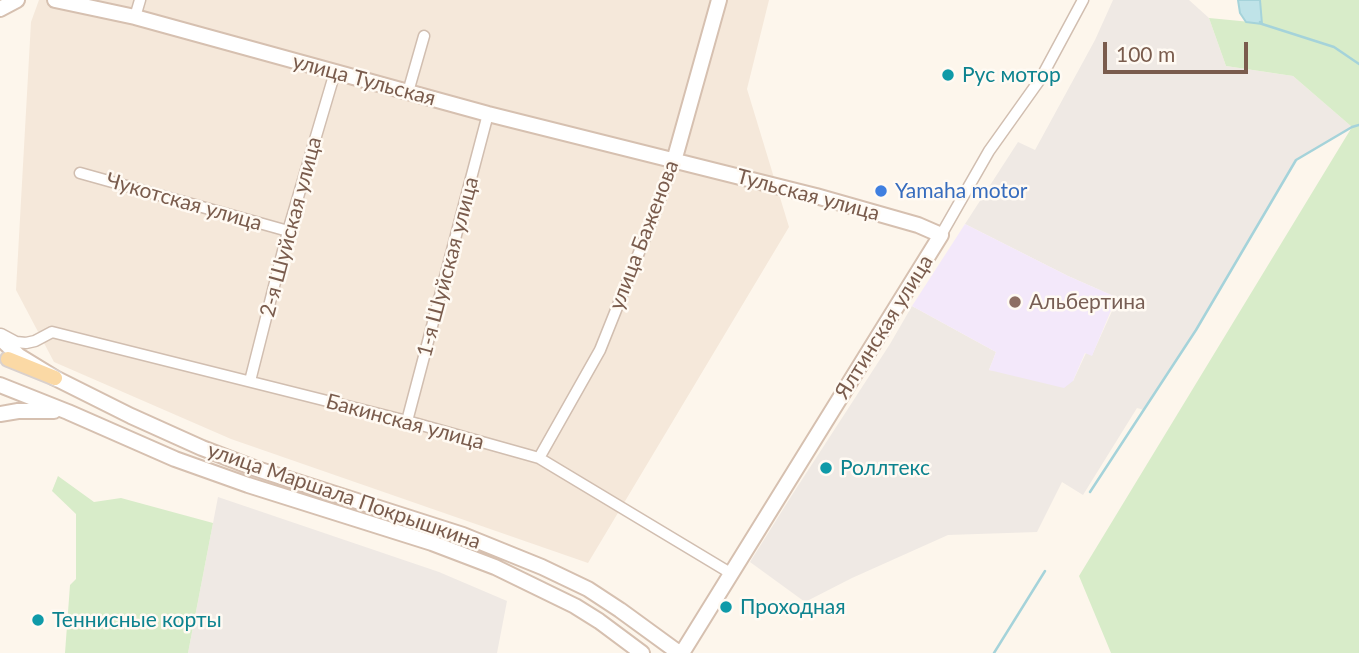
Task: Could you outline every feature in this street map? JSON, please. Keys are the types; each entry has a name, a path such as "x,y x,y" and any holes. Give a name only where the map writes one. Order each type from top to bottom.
{"main road":[{"name":"улица Маршала Покрышкина","path":"4,358 55,379"}],"street":[{"path":"0,9 17,0"},
{"name":"улица Тульская","path":"55,0 135,17 488,114 674,160"},
{"path":"135,17 140,0"},
{"name":"улица Баженова","path":"539,458 600,350 656,210 674,160 719,0"},
{"name":"Ялтинская улица","path":"681,653 941,235 989,151 1041,78 1083,0"},
{"path":"408,92 425,36"},
{"name":"2-я Шуйская улица","path":"250,382 288,231 334,72"},
{"name":"1-я Шуйская улица","path":"407,421 488,114"},
{"name":"Тульская улица","path":"674,160 918,225 941,235"},
{"name":"Чукотская улица","path":"80,173 288,231"},
{"name":"Бакинская улица","path":"0,333 16,342 26,343 52,332 407,421 539,458 732,573"},
{"path":"0,338 55,379"},
{"name":"улица Маршала Покрышкина","path":"55,379 223,457 463,536 542,568 587,589 681,653"},
{"name":"улица Маршала Покрышкина","path":"0,385 175,459 432,543 495,567 575,606 642,653"},
{"path":"0,414 18,411 68,412"}],"shaded area":[{"path":"39,0 769,0 747,89 789,227 588,563 231,439 54,362 16,290 31,22"},
{"path":"1113,0 1189,0 1209,18 1226,66 1293,76 1352,127 1296,160 1196,330 1144,410 1137,408 1083,495 1062,482 1037,532 948,535 805,602 750,562 912,306 996,352 989,370 1073,381 1086,353 1092,355 1118,298 965,224 1018,142 1035,150 1095,40"},
{"name":"Альбертина","path":"965,224 1118,298 1092,356 1085,353 1073,381 1064,388 989,370 996,352 912,306"},
{"path":"218,497 439,572 507,601 497,653 188,653"}],"green space":[{"path":"1260,0 1359,0 1359,653 1111,653 1079,576 1352,127 1293,76 1226,66 1209,18 1261,23"},
{"path":"58,476 94,502 121,498 213,523 188,653 65,653 70,585 76,579 76,514 52,491"}],"water":[{"path":"1238,0 1260,0 1262,24 1246,22 1240,13"}],"waterway":[{"path":"1260,22 1334,47 1359,64"},
{"path":"1090,492 1196,330 1296,160 1359,125"},
{"path":"994,653 1045,571"}],"place":[{"name":"Рус мотор","path":"948,75"},
{"name":"Yamaha motor","path":"881,191"},
{"name":"Альбертина","path":"1015,302"},
{"name":"Роллтекс","path":"826,468"},
{"name":"Проходная","path":"726,607"},
{"name":"Теннисные корты","path":"38,620"}]}
